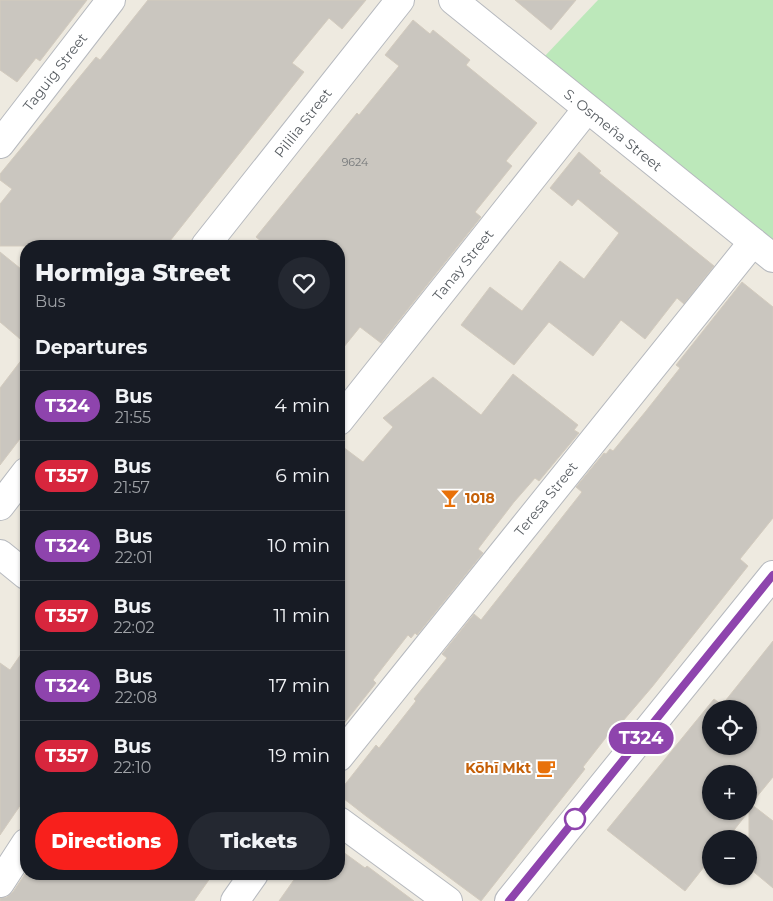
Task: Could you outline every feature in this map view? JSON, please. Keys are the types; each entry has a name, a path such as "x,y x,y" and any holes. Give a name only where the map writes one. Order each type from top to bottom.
{"street":[{"name":"Taguig Street","path":"0,144 111,0"},
{"name":"Pililia Street","path":"210,240 400,0"},
{"name":"S. Osmeña Street","path":"453,0 587,110 763,250"},
{"name":"Tanay Street","path":"345,413 587,110"},
{"name":"Teresa Street","path":"345,750 763,250"},
{"path":"0,506 20,480"},
{"path":"0,554 20,570"},
{"path":"509,901 773,575"},
{"path":"345,825 448,901"},
{"path":"0,883 20,852"},
{"path":"235,901 250,880"}],"green space":[{"path":"598,0 773,0 773,249 543,58"}],"building":[{"path":"0,0 87,0 40,61 36,58 17,82 0,70"},
{"path":"148,0 366,0 342,29 329,18 292,63 304,72 171,240 20,240 20,246 0,246 0,204 12,189 0,180 0,174 96,57 100,60"},
{"path":"515,0 576,0 551,30"},
{"path":"413,20 430,34 433,30 470,60 466,65 537,123 506,161 512,166 475,212 481,217 381,343 360,327 345,346 345,240 260,240 256,237 357,113 359,115 399,66 385,55"},
{"path":"579,152 601,171 599,173 714,266 684,304 677,298 645,339 621,320 593,356 549,322 514,365 461,325 490,287 522,311 560,261 584,279 619,233 578,199 572,206 550,188"},
{"path":"0,252 20,268 20,339 0,322"},
{"path":"742,282 773,307 773,518 740,559 748,566 652,687 617,728 615,726 583,767 585,769 481,901 345,800 345,784 376,745 379,748 416,701 414,699 447,658 442,654 474,614 481,620 582,492 576,487 604,453 606,454 610,449 613,451 680,368 676,365"},
{"path":"20,362 20,439 0,465 0,388"},
{"path":"513,374 578,425 574,430 579,433 539,481 535,478 514,502 478,549 483,553 417,635 415,633 411,638 408,635 373,680 376,683 345,722 345,448 363,462 393,427 383,418 433,377 481,415"},
{"path":"773,641 773,777 757,797 757,765 702,765 702,820 742,820 734,830 702,830 702,869 685,891 607,830 702,714 702,755 757,755 757,700 726,700"},
{"path":"20,656 20,806 0,835 0,663 10,670"},
{"path":"757,809 773,821 773,888 757,875 757,830 749,830 749,820 757,820"},
{"path":"345,853 365,868 367,866 414,901 279,901 294,880 345,880"},
{"path":"21,880 209,880 194,901 0,901 0,898 7,897"}],"bus line":[{"name":"T324","path":"509,901 773,575"}],"place":[{"name":"1018","path":"450,498"},
{"name":"Kōhī Mkt","path":"546,768"}]}
